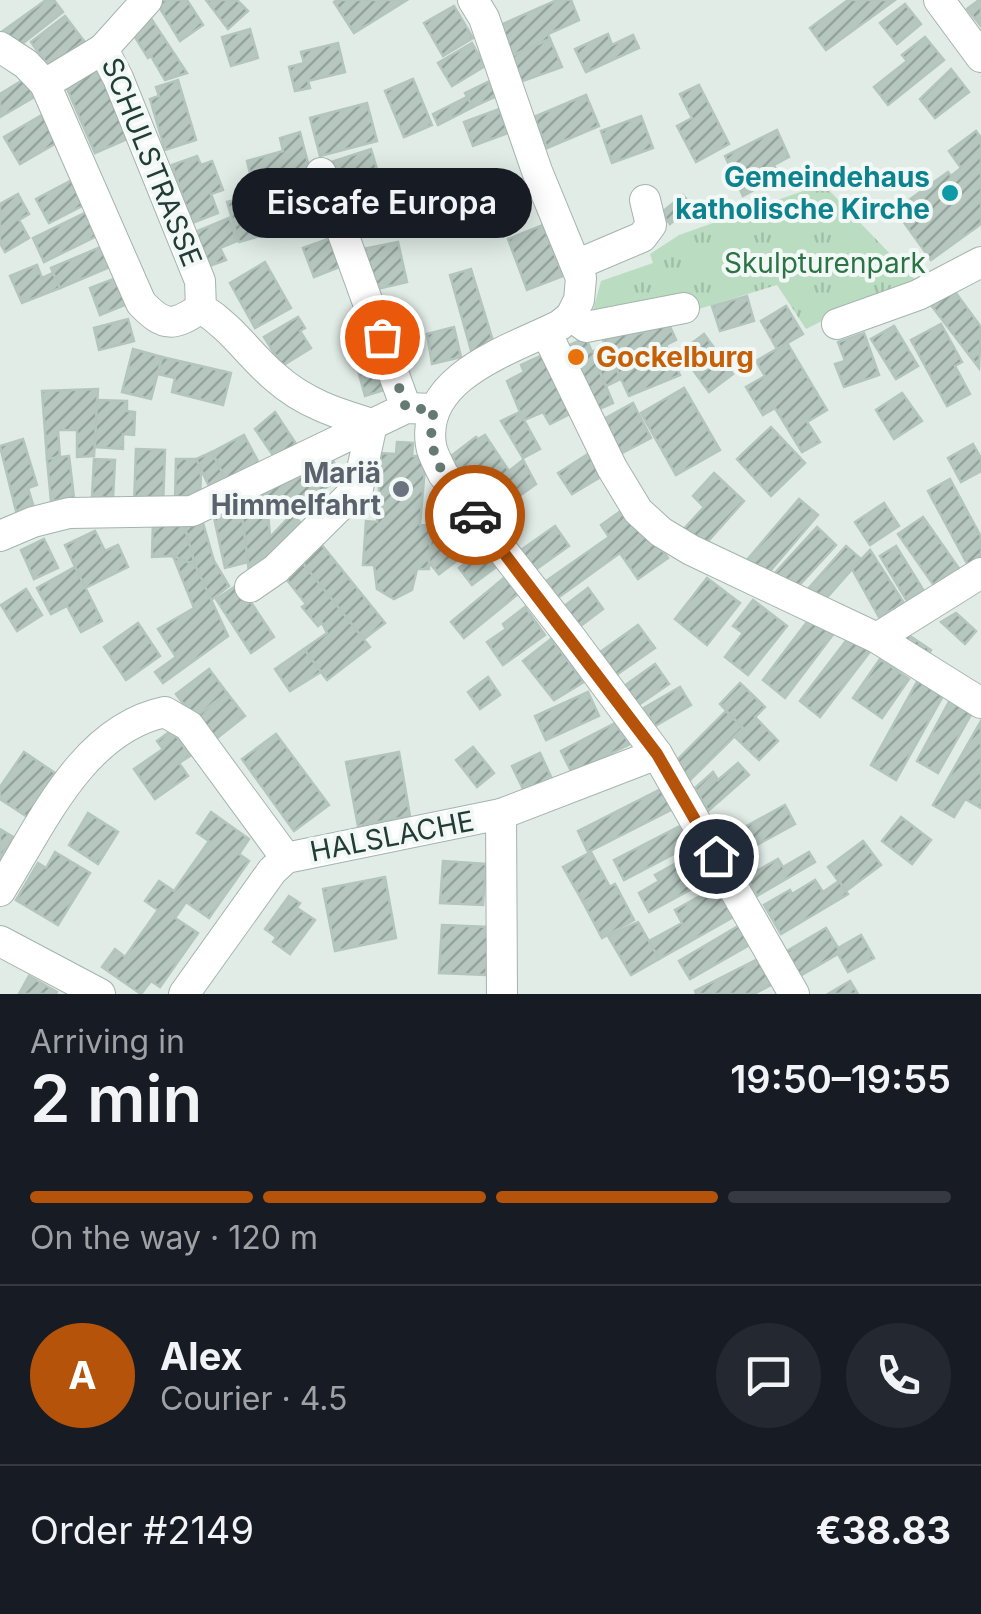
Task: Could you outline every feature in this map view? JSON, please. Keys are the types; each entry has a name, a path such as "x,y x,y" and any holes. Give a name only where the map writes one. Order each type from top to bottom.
{"street":[{"name":"SCHULSTRASSE","path":"147,0 103,49 200,281 201,308"},
{"path":"0,536 69,513 192,511 372,424 420,409 465,374 559,324 579,300 581,278 537,172 489,33 472,0"},
{"path":"939,0 981,57"},
{"path":"0,47 26,64 45,84 141,303 153,316 180,322 201,308 225,323 275,377 318,407 372,424"},
{"path":"45,84 103,49"},
{"path":"320,173 420,409 443,474 657,754 794,994"},
{"path":"576,265 642,237 651,225 645,200"},
{"path":"837,324 918,295 981,262"},
{"path":"559,324 586,327 684,308"},
{"path":"559,324 612,468 638,511 691,550 876,638 981,702"},
{"path":"250,587 276,569 358,488 372,424"},
{"path":"876,638 981,573"},
{"path":"0,891 70,778 110,738 149,715 165,712 189,726 286,858"},
{"name":"HALSLACHE","path":"184,994 272,871 286,858 501,814 657,754"},
{"path":"501,814 502,994"},
{"path":"0,941 100,994"}],"green space":[{"name":"Skulpturenpark","path":"823,184 920,285 806,329 777,285 689,312 590,321 601,281 653,263 650,254 679,235"}],"building":[{"path":"46,0 54,0 63,12 17,48 0,33"},
{"path":"158,0 187,0 203,25 180,41"},
{"path":"206,0 237,0 248,11 228,29"},
{"path":"407,0 354,33 334,2"},
{"path":"557,0 571,0 579,20 548,34 550,39 509,57 496,27"},
{"path":"848,0 895,0 826,50 810,28"},
{"path":"981,0 981,26 967,9"},
{"path":"905,4 921,24 897,44 880,23"},
{"path":"454,6 473,38 443,56 424,23"},
{"path":"146,11 187,73 165,80 151,56 148,58 130,29"},
{"path":"65,16 84,41 49,67 31,42"},
{"path":"250,29 258,58 231,66 222,37"},
{"path":"608,34 612,45 633,35 639,48 586,72 575,49"},
{"path":"925,37 944,60 888,105 874,87 907,61 902,55"},
{"path":"550,39 562,67 520,82 509,57"},
{"path":"338,43 345,72 308,81 310,88 295,91 289,67 304,63 301,52"},
{"path":"472,43 485,66 452,86 438,63"},
{"path":"104,67 134,136 95,153 65,84"},
{"path":"951,69 969,92 935,118 920,99"},
{"path":"26,78 36,96 0,117 0,94"},
{"path":"413,79 432,125 404,137 385,91"},
{"path":"178,80 196,140 165,150 150,99 159,96 156,87"},
{"path":"490,81 497,96 473,107 465,93"},
{"path":"699,85 729,144 696,162 677,126 692,118 680,94"},
{"path":"586,95 599,126 547,148 534,117"},
{"path":"467,97 473,107 438,125 433,114"},
{"path":"367,103 377,141 320,156 310,118"},
{"path":"499,109 508,133 473,146 464,122"},
{"path":"42,115 58,142 20,164 4,137"},
{"path":"641,116 653,148 612,163 601,131"},
{"path":"777,130 789,157 774,165 779,176 743,196 725,156"},
{"name":"Gemeindehaus katholische Kirche","path":"976,131 981,138 981,224 931,260 895,210 948,172 951,176 961,168 949,151"},
{"path":"300,132 311,175 254,190 247,161 283,151 280,138"},
{"path":"371,149 382,186 342,199 331,162"},
{"path":"197,156 201,165 212,161 223,190 211,194 218,213 192,223 172,165"},
{"path":"72,180 84,205 49,223 36,199"},
{"path":"18,194 29,214 19,220 29,238 5,252 0,243 0,204"},
{"path":"683,195 692,206 670,224 661,213"},
{"path":"381,196 391,218 354,237 346,211"},
{"path":"248,197 260,236 239,242 227,202"},
{"path":"516,205 523,225 500,234 493,214"},
{"path":"87,212 99,235 44,262 33,238"},
{"path":"229,218 237,241 220,248 226,260 207,267 193,233"},
{"path":"543,225 563,276 527,290 508,239"},
{"path":"336,236 347,264 314,277 303,248"},
{"path":"398,242 407,282 373,290 363,249"},
{"path":"103,246 112,266 60,288 51,268"},
{"path":"265,262 291,308 255,328 230,283"},
{"path":"37,265 42,278 53,273 60,288 22,303 10,276"},
{"path":"471,269 493,341 472,354 450,275"},
{"path":"116,278 127,304 100,315 90,288"},
{"path":"953,289 981,327 979,368 931,305"},
{"path":"747,296 754,321 720,331 712,306"},
{"path":"786,306 803,334 777,349 761,321"},
{"path":"413,315 421,348 396,353 389,320"},
{"path":"298,317 305,328 300,331 311,348 282,366 264,337"},
{"path":"128,319 134,341 99,350 94,328"},
{"path":"668,322 676,340 666,345 680,375 629,396 603,340 633,326 638,334"},
{"path":"941,324 962,362 955,366 970,394 947,406 911,340"},
{"path":"894,326 918,366 896,379 871,339"},
{"path":"454,327 461,357 432,364 427,334"},
{"path":"864,333 879,375 844,387 835,364 845,361 838,342"},
{"path":"704,334 733,374 709,392 680,352"},
{"path":"586,338 592,352 597,349 603,364 598,367 613,403 592,412 565,347"},
{"path":"787,343 827,410 807,422 820,442 802,452 775,408 763,415 746,387 765,376 756,361"},
{"path":"607,348 621,379 606,386 598,367 603,364 598,352"},
{"path":"133,349 162,357 151,399 122,392"},
{"path":"380,352 391,388 365,396 355,359"},
{"path":"545,354 572,413 550,424 543,412 524,420 540,449 523,458 501,421 520,412 507,381 524,372 521,365"},
{"path":"162,357 231,373 223,405 172,392 175,378 158,374"},
{"path":"684,388 720,450 676,475 641,413"},
{"path":"98,389 94,456 77,457 77,430 58,430 60,457 47,459 42,391"},
{"path":"902,393 922,421 894,439 876,410"},
{"path":"97,400 127,401 127,411 135,412 134,435 123,434 123,449 95,447"},
{"path":"633,403 651,438 620,454 602,420"},
{"path":"275,412 298,447 277,461 255,429"},
{"path":"771,427 805,463 771,496 737,459"},
{"path":"244,435 261,467 227,483 212,452"},
{"path":"485,435 509,471 523,460 536,484 491,516 451,456 476,437"},
{"path":"23,439 37,485 28,488 35,511 17,515 0,446"},
{"name":"Mariä Himmelfahrt","path":"397,442 413,443 412,456 426,456 420,525 432,526 431,534 445,522 468,552 439,574 429,562 429,569 417,569 412,590 394,599 377,589 374,565 363,565 366,521 377,522 381,453 396,454"},
{"path":"973,444 981,458 981,471 961,482 948,458"},
{"path":"136,449 165,450 163,506 134,505"},
{"path":"212,452 227,483 211,490 196,459"},
{"path":"329,454 343,478 300,502 268,512 270,537 292,514 305,527 249,572 240,504"},
{"path":"588,454 602,476 572,494 558,473"},
{"path":"69,456 74,498 51,501 47,459"},
{"path":"94,459 115,460 113,498 92,497"},
{"path":"176,459 196,459 201,469 200,502 175,501"},
{"path":"714,473 744,501 701,549 682,531 704,507 693,496"},
{"path":"950,479 981,537 981,561 969,567 928,491"},
{"path":"799,499 818,515 765,577 746,561"},
{"path":"884,503 899,526 870,545 855,522"},
{"path":"241,509 248,562 225,568 213,513"},
{"path":"622,510 649,532 552,602 539,586 609,537 601,525"},
{"path":"201,516 214,561 229,586 211,600 195,565 183,521"},
{"path":"923,517 960,570 935,587 898,534"},
{"path":"153,521 183,521 195,565 173,556 152,557"},
{"path":"445,522 468,552 439,574 429,562 431,534"},
{"path":"555,526 569,546 528,575 514,555"},
{"path":"817,527 836,545 794,591 775,573"},
{"path":"95,531 105,551 118,545 128,567 85,588 65,545"},
{"path":"649,532 668,558 638,579 620,553"},
{"path":"44,539 58,568 34,579 21,550"},
{"path":"321,544 385,623 364,639 301,561"},
{"path":"846,546 861,559 823,602 808,589"},
{"path":"896,546 924,591 907,601 880,556"},
{"path":"483,549 496,567 472,585 459,568"},
{"path":"870,550 904,603 879,617 852,569"},
{"path":"173,556 195,565 228,636 163,683 155,672 176,657 158,629 194,608"},
{"path":"301,561 370,647 327,680 304,649 327,633 322,623 318,626 302,607 306,604 283,575"},
{"path":"75,567 102,621 81,632 67,606 51,614 37,588"},
{"path":"505,577 518,594 464,638 451,622"},
{"path":"707,578 740,603 707,645 675,619"},
{"path":"239,584 274,637 251,653 216,599"},
{"path":"588,588 603,609 574,631 559,610"},
{"path":"26,589 42,615 17,631 1,605"},
{"path":"753,600 787,626 748,675 725,657 743,633 733,626"},
{"path":"525,607 545,635 503,665 487,642 506,629 503,624"},
{"path":"956,613 976,631 965,644 941,622"},
{"path":"813,614 835,632 785,698 763,680"},
{"path":"138,623 160,656 126,680 104,647"},
{"path":"638,625 655,648 612,678 596,655"},
{"path":"904,632 931,650 923,663 896,645"},
{"path":"852,633 872,649 820,717 800,701"},
{"path":"551,639 584,682 554,700 523,661"},
{"path":"304,649 321,672 290,691 275,669"},
{"path":"880,659 909,679 882,718 853,698"},
{"path":"655,664 669,684 634,708 620,689"},
{"path":"209,669 227,693 194,718 176,694"},
{"path":"488,677 500,695 480,709 468,692"},
{"path":"918,680 944,694 896,780 871,765"},
{"path":"740,683 765,707 755,717 778,741 759,760 735,737 743,728 720,704"},
{"path":"680,687 691,705 655,726 644,708"},
{"path":"588,692 599,716 546,740 535,716"},
{"path":"227,693 245,716 212,742 194,718"},
{"path":"950,700 972,713 938,773 917,761"},
{"path":"726,711 743,728 690,780 676,761"},
{"path":"981,721 981,808 965,799 954,817 933,805"},
{"path":"615,723 630,744 572,773 561,751"},
{"path":"172,730 190,756 179,763 188,776 155,799 134,769 163,749 157,741"},
{"path":"276,734 329,805 294,831 242,759"},
{"path":"473,747 494,773 477,787 456,760"},
{"path":"24,752 58,775 29,818 0,799 0,787"},
{"path":"399,752 410,816 358,826 346,762"},
{"path":"540,753 553,781 526,795 512,766"},
{"path":"738,763 749,775 708,811 695,788 713,772 718,780"},
{"path":"663,788 673,809 588,852 578,831"},
{"path":"785,805 795,824 733,858 723,839"},
{"path":"211,812 249,839 239,854 249,861 209,918 186,902 175,918 198,933 160,987 151,981 141,994 102,967 115,949 125,957 158,910 145,901 159,881 174,891 209,841 197,833"},
{"path":"88,813 118,832 98,864 69,845"},
{"path":"901,817 931,840 912,864 882,841"},
{"path":"684,824 693,844 624,880 614,860"},
{"path":"0,829 13,837 0,858"},
{"path":"863,841 881,865 846,891 828,867"},
{"path":"55,852 90,873 58,925 16,900 38,863 46,868"},
{"path":"591,852 610,887 583,902 563,867"},
{"path":"809,852 815,862 757,896 746,877 778,859 783,867"},
{"path":"689,856 703,883 649,912 639,893 659,881 655,875"},
{"path":"443,861 486,864 483,905 440,903"},
{"path":"385,877 396,938 335,951 323,889"},
{"path":"815,880 823,892 839,881 848,894 781,934 764,905"},
{"path":"615,884 634,920 602,938 583,902"},
{"path":"718,886 735,916 659,959 649,941 682,923 675,910"},
{"path":"289,896 300,903 276,937 265,929"},
{"path":"297,908 315,920 290,954 273,942"},
{"path":"638,922 659,959 631,975 608,936"},
{"path":"442,925 489,927 486,975 439,973"},
{"path":"740,925 751,944 690,979 679,961"},
{"path":"826,928 838,948 861,935 874,958 848,972 838,954 800,976 787,951"},
{"path":"758,959 771,985 754,994 696,994 695,991"},
{"path":"29,976 57,992 56,994 19,994"},
{"path":"850,981 858,994 828,994"}],"way so far":[{"path":"382,337 406,408 434,410 431,445 443,474 475,515"}],"place":[{"name":"Gemeindehaus katholische Kirche","path":"950,193"},
{"name":"Eiscafe Europa","path":"382,337"},
{"name":"Gockelburg","path":"576,357"},
{"name":"Mariä Himmelfahrt","path":"401,489"}],"route":[{"path":"475,515 657,754 716,856"}]}
